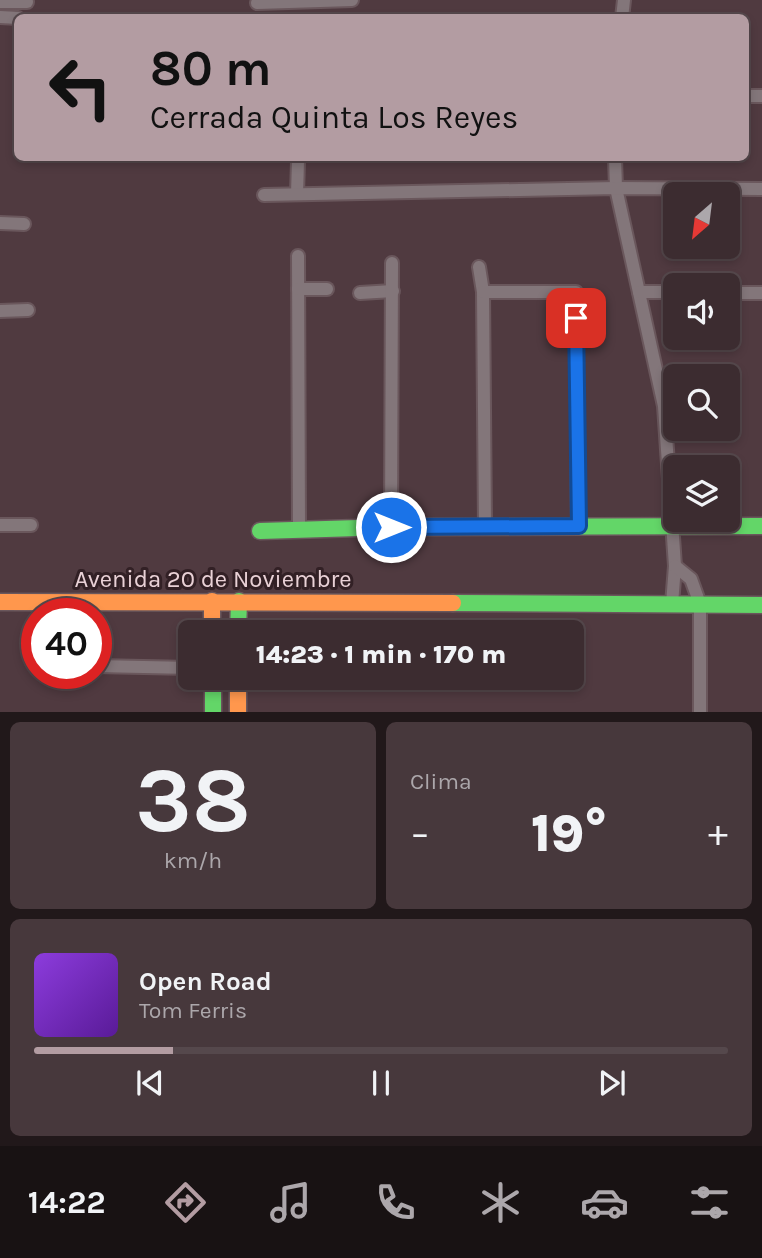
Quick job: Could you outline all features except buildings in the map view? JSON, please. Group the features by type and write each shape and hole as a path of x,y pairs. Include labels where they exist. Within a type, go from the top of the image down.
{"main road":[{"path":"260,531 391,527 663,526"},
{"path":"740,526 762,526"},
{"path":"212,601 212,620"},
{"path":"239,601 239,620"},
{"name":"Avenida 20 de Noviembre","path":"0,603 239,601 762,605"},
{"path":"213,690 213,712"},
{"path":"238,690 238,712"}],"street":[{"path":"257,3 352,0"},
{"path":"0,2 27,2"},
{"path":"615,161 616,188 664,406 666,455"},
{"path":"297,194 298,162"},
{"path":"264,195 616,188 762,189"},
{"path":"0,223 24,224"},
{"path":"298,256 299,530"},
{"path":"391,527 392,263"},
{"path":"479,267 483,292 485,527"},
{"path":"298,289 327,289"},
{"path":"360,293 393,291"},
{"path":"483,292 576,292 579,526"},
{"path":"639,292 663,292"},
{"path":"740,293 762,293"},
{"path":"0,311 28,310"},
{"path":"0,525 31,525"},
{"path":"671,532 674,566 672,604"},
{"path":"674,566 691,579 700,604 700,712"},
{"path":"112,666 178,668"}],"traffic: fast":[{"path":"260,531 391,527 762,526"},
{"path":"238,620 239,601"},
{"path":"453,603 762,605"},
{"path":"213,690 213,712"}],"traffic: slow":[{"path":"212,601 212,620"},
{"path":"0,602 453,603"},
{"path":"238,690 238,712"}],"route":[{"path":"391,527 579,526 576,318"}]}
